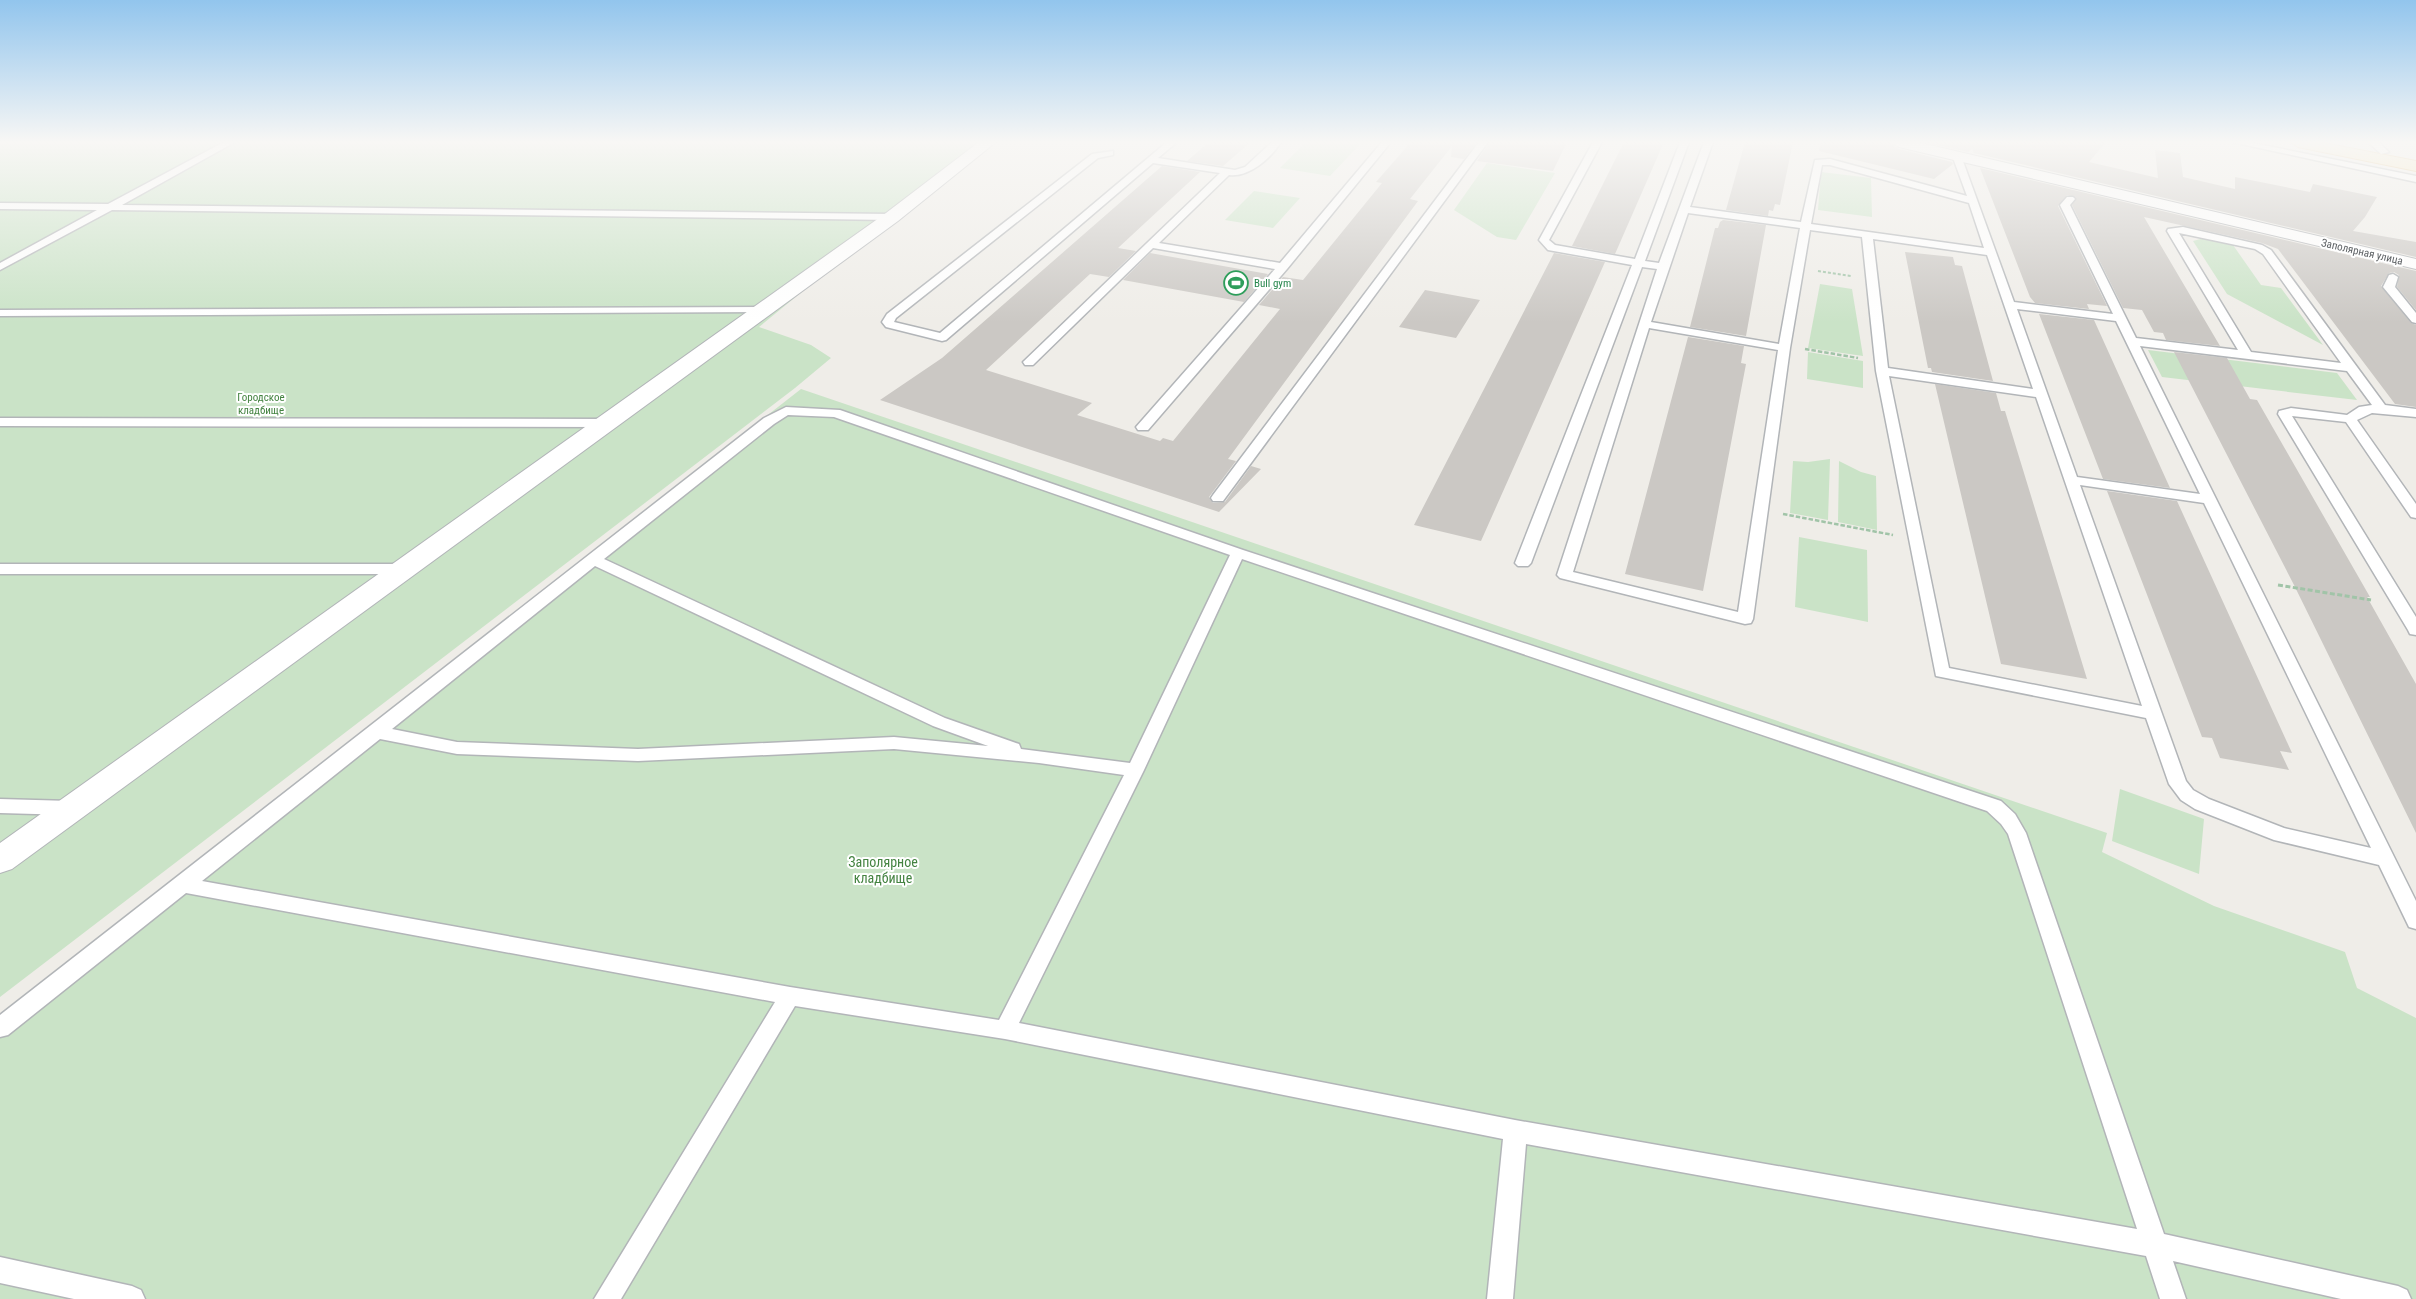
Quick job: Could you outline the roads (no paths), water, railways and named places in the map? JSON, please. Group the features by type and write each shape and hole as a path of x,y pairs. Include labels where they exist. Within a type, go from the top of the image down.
{"street":[{"path":"0,860 608,423 910,203"},
{"name":"Заполярная улица","path":"2119,203 2402,268"}],"lane":[{"path":"0,267 119,203"},
{"path":"1035,203 891,316 888,322 890,325 942,337 1101,203"},
{"path":"1029,362 1196,203"},
{"path":"1142,427 1283,267 1336,203"},
{"path":"1218,498 1438,203"},
{"path":"1564,203 1544,240 1552,248 1663,267"},
{"path":"1523,563 1661,203"},
{"path":"1686,203 1663,267 1565,575 1745,619 1784,347 1810,203"},
{"path":"1974,203 2178,784 2187,795 2202,804 2281,835 2385,859"},
{"path":"2067,203 2065,205 2416,921"},
{"path":"0,206 892,217"},
{"path":"1684,209 1991,252"},
{"path":"2247,355 2172,231 2183,230 2264,250 2382,409"},
{"path":"1867,235 1882,366 1942,672 2154,714"},
{"path":"1152,245 1283,267"},
{"path":"2402,268 2389,287 2416,320"},
{"path":"2010,305 2120,318"},
{"path":"0,313 764,310"},
{"path":"1645,324 1784,347"},
{"path":"2131,341 2352,368"},
{"path":"1882,366 2041,394"},
{"path":"2350,419 2355,413 2382,409 2416,414"},
{"path":"0,1028 769,421 786,411 835,413 1238,553 1994,806 2008,819 2017,833 2174,1299"},
{"path":"2416,514 2350,419 2291,412 2284,414 2416,630"},
{"path":"0,422 608,423"},
{"path":"2070,480 2210,500"},
{"path":"1005,1030 1134,770 1238,553"},
{"path":"594,560 939,722 1038,757"},
{"path":"0,569 405,569"},
{"path":"377,732 457,748 638,755 894,743 1038,757 1134,770"},
{"path":"0,806 74,808"},
{"path":"182,885 790,996 1005,1030 1515,1131 2156,1245 2398,1299"},
{"path":"607,1299 790,996"},
{"path":"1500,1299 1515,1131"},
{"path":"0,1270 132,1299"}],"place":[{"name":"Bull gym","path":"1236,283"}],"park label":[{"name":"Городское кладбище","path":"261,403"},
{"name":"Заполярное кладбище","path":"883,870"}]}
